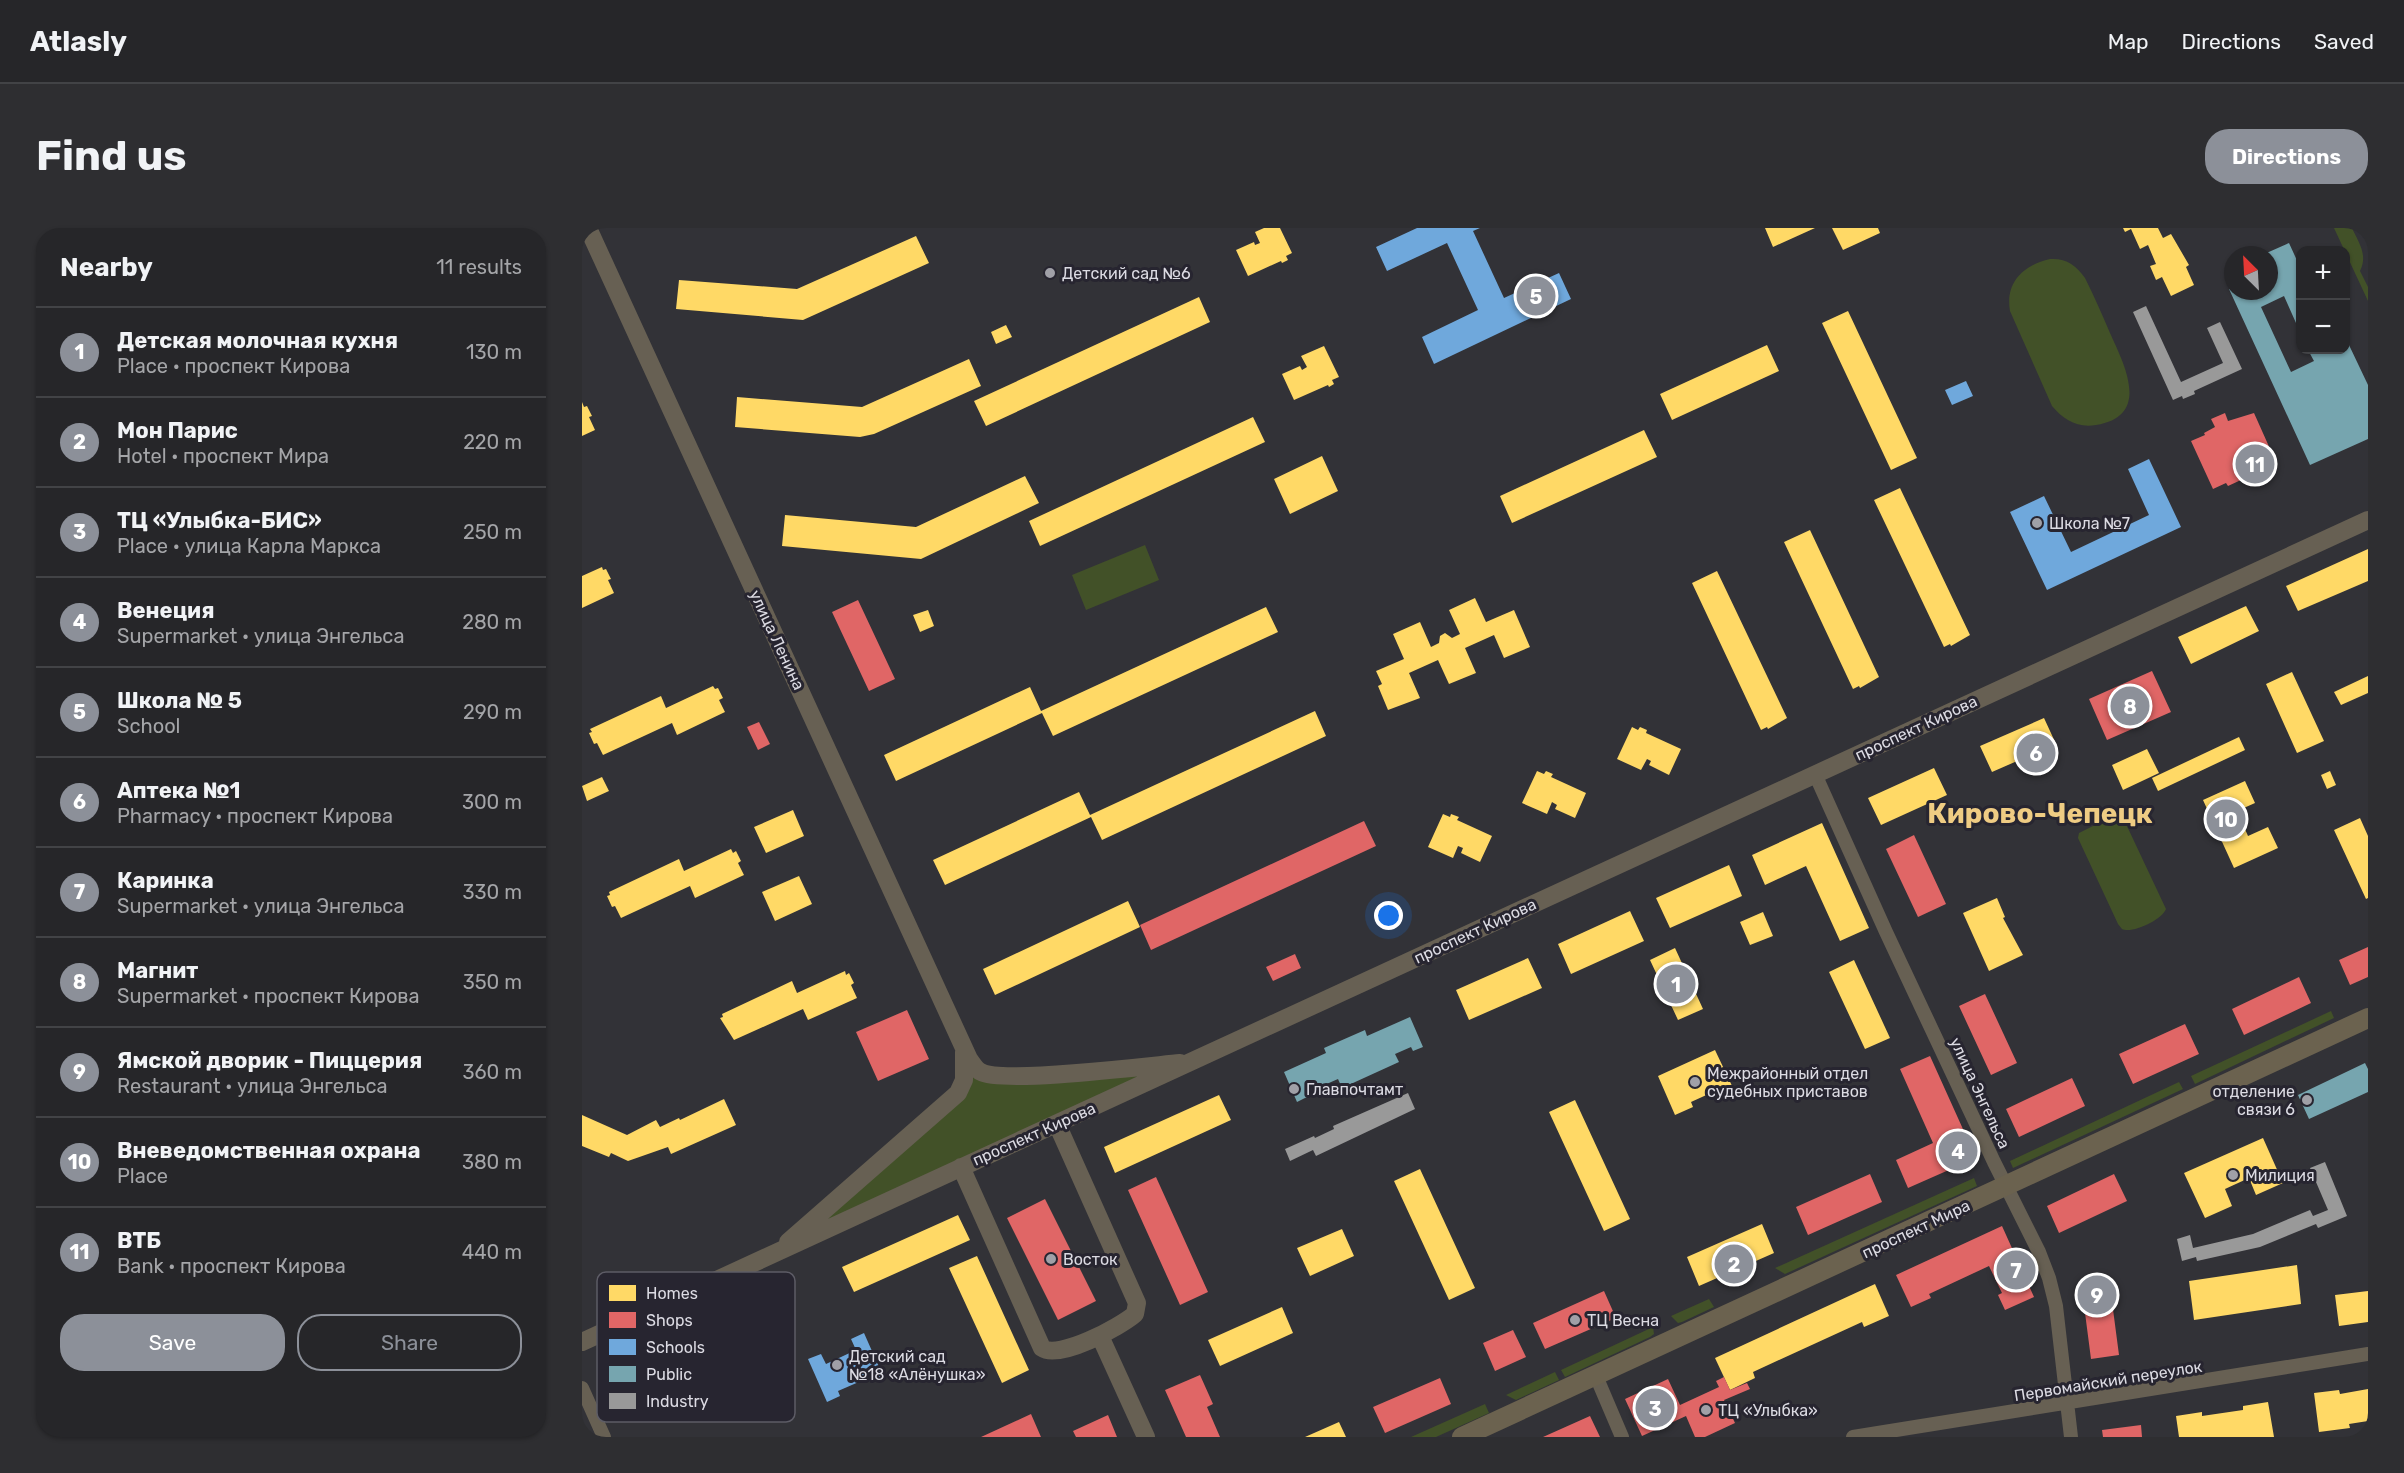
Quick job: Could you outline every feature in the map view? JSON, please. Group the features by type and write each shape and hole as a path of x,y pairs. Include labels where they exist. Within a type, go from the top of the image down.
{"main road":[{"name":"проспект Мира","path":"1462,1437 2368,1018"}],"street":[{"name":"улица Ленина","path":"588,228 833,759 964,1052"},
{"name":"проспект Кирова","path":"735,1272 2368,520"},
{"name":"улица Энгельса","path":"1815,774 1886,932 2039,1252 2056,1306 2071,1437"},
{"path":"964,1052 981,1072 999,1076 1194,1061"},
{"path":"781,1251 791,1238 958,1093 964,1080 964,1052"},
{"path":"961,1167 1042,1348 1048,1352 1056,1351 1100,1336 1135,1314 1137,1303 1057,1124"},
{"name":"проспект Кирова","path":"582,1342 597,1335"},
{"path":"1100,1336 1146,1437"},
{"name":"Первомайский переулок","path":"1853,1437 2368,1354"},
{"path":"1596,1376 1622,1437"},
{"path":"582,1388 597,1421"},
{"path":"597,1422 604,1437"}],"green space":[{"path":"2334,228 2352,228 2362,249 2363,260 2360,271 2368,287 2368,301 2350,262 2350,246 2342,246"},
{"path":"2050,259 2070,263 2085,278 2122,359 2129,387 2129,400 2124,411 2113,420 2089,426 2077,424 2066,419 2052,406 2010,311 2010,291 2018,276 2032,266"},
{"path":"1145,545 1159,580 1086,610 1072,575"},
{"path":"2117,816 2126,824 2166,909 2153,921 2133,930 2122,929 2118,924 2078,838 2079,833"},
{"path":"2331,1011 2334,1018 2195,1084 2191,1076"},
{"path":"1194,1061 791,1238 964,1080 981,1072"},
{"path":"2179,1082 2183,1089 2013,1168 2010,1161"},
{"path":"1974,1178 1977,1186 1785,1274 1775,1268"},
{"path":"1709,1299 1714,1307 1682,1322 1678,1323 1671,1316"},
{"path":"1653,1327 1654,1334 1650,1337 1565,1377 1561,1370"},
{"path":"1555,1372 1559,1380 1516,1400 1506,1395"},
{"path":"1485,1404 1489,1413 1436,1437 1411,1437"}],"building: Homes":[{"path":"1264,228 1280,228 1292,253 1286,256 1288,260 1248,276 1236,250 1254,242 1255,245 1260,243 1255,232"},
{"path":"1765,228 1815,228 1773,247"},
{"path":"1832,228 1878,228 1880,233 1843,250"},
{"path":"2123,228 2158,228 2163,238 2171,234 2189,265 2186,267 2194,285 2171,296 2162,277 2156,280 2150,266 2156,264 2148,245 2140,249 2131,229 2125,232"},
{"path":"916,236 929,263 803,320 676,309 679,280 797,289"},
{"path":"1199,297 1210,322 986,426 974,401"},
{"path":"1848,311 1917,458 1891,470 1822,323"},
{"path":"1006,325 1012,337 996,344 991,332"},
{"path":"1767,345 1779,371 1672,420 1660,394"},
{"path":"1324,346 1339,377 1332,380 1334,384 1329,387 1328,385 1294,400 1282,374 1300,366 1302,370 1307,367 1301,356"},
{"path":"969,359 981,386 874,434 860,437 735,427 737,397 862,407"},
{"path":"582,402 592,416 589,417 595,430 582,436"},
{"path":"1253,417 1265,442 1040,546 1029,521"},
{"path":"1644,430 1657,457 1512,523 1500,496"},
{"path":"1322,456 1338,491 1290,514 1274,479"},
{"path":"1025,476 1039,503 921,559 782,546 785,515 916,527"},
{"path":"1900,488 1970,635 1951,646 1950,644 1944,647 1874,500"},
{"path":"1810,530 1879,677 1860,688 1859,686 1853,689 1784,542"},
{"path":"2368,549 2368,581 2298,611 2286,586"},
{"path":"602,567 603,570 606,569 611,579 608,580 614,593 582,608 582,576"},
{"path":"1717,571 1787,718 1768,729 1767,727 1761,730 1692,583"},
{"path":"1475,598 1486,622 1514,610 1530,647 1504,658 1494,635 1465,648 1476,673 1449,684 1438,660 1409,673 1420,698 1388,710 1378,686 1382,684 1376,671 1404,659 1393,634 1420,622 1431,647 1439,643 1440,636 1445,633 1452,638 1460,634 1449,610"},
{"path":"2246,606 2259,631 2191,664 2178,637"},
{"path":"1266,607 1278,632 1053,736 1042,713 896,781 884,755 1030,687 1041,711"},
{"path":"928,610 934,626 920,632 913,615"},
{"path":"2292,672 2324,741 2297,753 2266,684"},
{"path":"2368,676 2368,693 2341,705 2334,692"},
{"path":"713,686 715,689 718,688 723,698 719,700 725,712 677,735 672,723 603,755 589,733 592,732 590,729 661,696 666,708"},
{"path":"1315,711 1326,736 1102,840 1091,817 945,885 933,860 1079,792 1090,815"},
{"path":"2044,718 2056,744 1992,772 1980,746"},
{"path":"1632,727 1647,730 1646,733 1681,749 1669,775 1649,765 1651,761 1647,759 1641,770 1617,759"},
{"path":"2239,737 2245,750 2158,791 2152,778"},
{"path":"2147,749 2159,773 2123,790 2112,765"},
{"path":"1934,768 1947,795 1881,825 1868,798"},
{"path":"1537,771 1553,774 1551,777 1586,793 1575,818 1555,809 1557,805 1552,802 1547,814 1522,803"},
{"path":"2330,771 2336,785 2327,789 2321,775"},
{"path":"602,777 609,791 587,801 582,786"},
{"path":"2245,781 2255,803 2237,811 2248,836 2268,827 2278,848 2234,868 2203,800"},
{"path":"793,810 804,836 766,853 754,827"},
{"path":"1443,814 1459,817 1457,820 1492,836 1480,862 1461,853 1463,848 1458,846 1453,858 1428,847"},
{"path":"2360,818 2368,836 2368,898 2366,899 2334,830"},
{"path":"1822,823 1869,928 1840,941 1806,866 1765,885 1752,855"},
{"path":"731,849 733,853 736,851 741,861 738,863 744,875 695,898 690,886 621,918 607,896 610,895 609,892 679,859 684,871"},
{"path":"1729,865 1742,896 1670,928 1656,898"},
{"path":"799,876 812,904 775,921 762,892"},
{"path":"1997,898 2005,917 2003,918 2023,955 1989,971 1963,913"},
{"path":"1128,901 1140,927 995,995 983,969"},
{"path":"1630,911 1644,941 1571,974 1558,944"},
{"path":"1763,912 1773,936 1750,945 1740,922"},
{"path":"1675,948 1703,1009 1678,1020 1650,960"},
{"path":"1528,958 1542,988 1469,1020 1456,990"},
{"path":"1854,960 1890,1038 1865,1049 1829,972"},
{"path":"845,971 846,975 849,973 854,983 851,985 857,998 808,1020 803,1009 734,1040 720,1018 723,1017 722,1014 792,981 797,993"},
{"name":"Межрайонный отдел судебных приставов","path":"1715,1050 1733,1088 1715,1096 1713,1092 1691,1102 1693,1107 1675,1115 1658,1076"},
{"path":"1219,1095 1231,1120 1115,1173 1104,1147"},
{"path":"724,1099 736,1125 671,1154 668,1147 628,1161 611,1153 609,1157 582,1146 582,1115 627,1135 656,1120 660,1127 679,1118 680,1120"},
{"path":"1575,1100 1630,1219 1604,1231 1549,1112"},
{"name":"Милиция","path":"2263,1138 2283,1183 2256,1195 2249,1178 2225,1189 2232,1206 2205,1218 2184,1173"},
{"path":"1420,1169 1475,1288 1449,1300 1394,1181"},
{"path":"958,1215 970,1240 854,1292 842,1267"},
{"path":"1762,1224 1774,1253 1699,1286 1687,1257"},
{"path":"1342,1229 1354,1256 1310,1276 1297,1248"},
{"path":"977,1256 1029,1370 1002,1383 949,1268"},
{"path":"2297,1265 2301,1304 2194,1320 2189,1281"},
{"path":"1875,1284 1889,1316 1864,1327 1862,1322 1753,1372 1755,1378 1730,1390 1715,1358"},
{"path":"2368,1291 2368,1322 2339,1326 2335,1295"},
{"path":"1282,1307 1293,1333 1220,1366 1208,1340"},
{"path":"2368,1389 2368,1421 2349,1424 2350,1428 2319,1432 2314,1393 2339,1390 2340,1394"},
{"path":"2268,1402 2274,1437 2179,1437 2176,1416 2202,1412 2202,1416 2243,1410 2243,1406"},
{"path":"1339,1422 1346,1437 1305,1437"}],"building: Shops":[{"path":"2225,413 2228,421 2254,413 2275,460 2264,466 2265,469 2252,475 2248,468 2237,473 2241,480 2213,489 2191,441 2205,435 2204,433 2215,427 2211,419"},
{"path":"858,600 895,679 869,691 832,612"},
{"path":"2152,671 2171,712 2107,740 2089,699"},
{"path":"759,722 770,744 758,750 747,727"},
{"path":"1364,821 1376,846 1151,950 1140,925"},
{"path":"1914,835 1946,904 1918,917 1886,849"},
{"path":"2368,947 2368,977 2350,985 2339,960"},
{"path":"1295,954 1301,968 1273,981 1266,967"},
{"path":"2299,977 2311,1003 2244,1035 2232,1009"},
{"path":"1985,994 2017,1063 1991,1075 1959,1006"},
{"path":"907,1010 929,1059 878,1081 856,1032"},
{"path":"2185,1024 2199,1054 2133,1084 2119,1054"},
{"path":"1930,1056 1976,1158 1908,1188 1896,1160 1933,1143 1900,1069"},
{"path":"2072,1078 2085,1106 2019,1137 2006,1109"},
{"path":"1870,1174 1882,1202 1808,1235 1796,1207"},
{"path":"2114,1174 2127,1201 2059,1233 2047,1206"},
{"path":"1156,1177 1208,1292 1180,1305 1128,1190"},
{"name":"Восток","path":"1045,1199 1096,1301 1058,1320 1007,1218"},
{"path":"2002,1226 2034,1297 2005,1310 1998,1295 2002,1293 1989,1266 1929,1294 1931,1298 1911,1307 1896,1275"},
{"path":"2109,1279 2119,1355 2091,1359 2081,1282"},
{"name":"ТЦ Весна","path":"1604,1291 1616,1318 1545,1349 1533,1323"},
{"path":"1513,1330 1526,1357 1495,1371 1483,1343"},
{"path":"1200,1375 1213,1404 1207,1407 1220,1437 1186,1437 1165,1390"},
{"path":"1724,1377 1730,1390 1747,1383 1750,1389 1724,1400 1735,1423 1705,1437 1695,1437 1686,1416 1642,1436 1625,1399 1668,1379 1680,1405 1719,1387 1716,1381"},
{"path":"1440,1378 1451,1404 1385,1433 1373,1407"},
{"path":"1031,1414 1041,1437 981,1437"},
{"path":"1108,1415 1117,1437 1076,1437 1073,1431"},
{"path":"1590,1416 1600,1437 1543,1437"},
{"path":"2141,1425 2142,1437 2103,1437 2102,1430"}],"building: Schools":[{"path":"1417,228 1480,228 1473,231 1504,298 1559,273 1571,299 1434,364 1422,337 1478,310 1447,243 1387,271 1376,247"},
{"path":"1966,381 1973,396 1952,405 1945,390"},
{"path":"2149,459 2181,527 2047,590 2010,512 2044,496 2071,552 2149,515 2128,469"},
{"path":"864,1333 883,1376 870,1382 868,1378 838,1391 840,1396 827,1402 808,1359 821,1354 826,1364 856,1350 851,1339"}],"building: Public":[{"path":"2289,243 2296,258 2296,323 2284,296 2278,299 2278,248"},
{"path":"2234,300 2276,300 2261,307 2291,372 2314,361 2310,354 2350,354 2350,347 2368,385 2368,439 2310,465"},
{"path":"1410,1017 1423,1047 1413,1051 1411,1047 1395,1054 1399,1062 1342,1088 1338,1079 1306,1093 1307,1097 1297,1102 1284,1072 1326,1053 1324,1048 1365,1030 1367,1036"},
{"path":"2365,1063 2368,1069 2368,1092 2309,1119 2298,1095"}],"building: Industry":[{"path":"2146,306 2181,382 2223,363 2207,328 2220,322 2242,369 2194,391 2195,394 2173,400 2133,312"},
{"path":"1408,1093 1415,1109 1316,1156 1313,1150 1290,1161 1285,1149 1314,1136 1315,1138 1334,1129 1333,1126"},
{"path":"2325,1162 2347,1216 2318,1228 2316,1224 2260,1247 2197,1261 2196,1257 2182,1261 2177,1239 2190,1235 2193,1248 2253,1234 2310,1210 2313,1216 2328,1210 2310,1168"}],"place":[{"name":"Детский сад №6","path":"1050,273"},
{"name":"Школа № 5","path":"1536,296"},
{"name":"ВТБ","path":"2255,464"},
{"name":"Школа №7","path":"2037,523"},
{"name":"Магнит","path":"2130,706"},
{"name":"Аптека №1","path":"2036,753"},
{"name":"Вневедомственная охрана","path":"2226,819"},
{"name":"Детская молочная кухня","path":"1676,984"},
{"name":"Межрайонный отдел судебных приставов","path":"1695,1082"},
{"name":"Главпочтамт","path":"1294,1089"},
{"name":"отделение связи 6","path":"2307,1100"},
{"name":"Венеция","path":"1958,1151"},
{"name":"Милиция","path":"2233,1175"},
{"name":"Восток","path":"1051,1259"},
{"name":"Мон Парис","path":"1734,1264"},
{"name":"Каринка","path":"2016,1270"},
{"name":"Ямской дворик - Пиццерия","path":"2097,1295"},
{"name":"ТЦ Весна","path":"1575,1320"},
{"name":"Детский сад №18 «Алёнушка»","path":"837,1365"},
{"name":"ТЦ «Улыбка-БИС»","path":"1655,1408"},
{"name":"ТЦ «Улыбка»","path":"1706,1410"}],"district":[{"name":"Кирово-Чепецк","path":"2040,813"}]}
